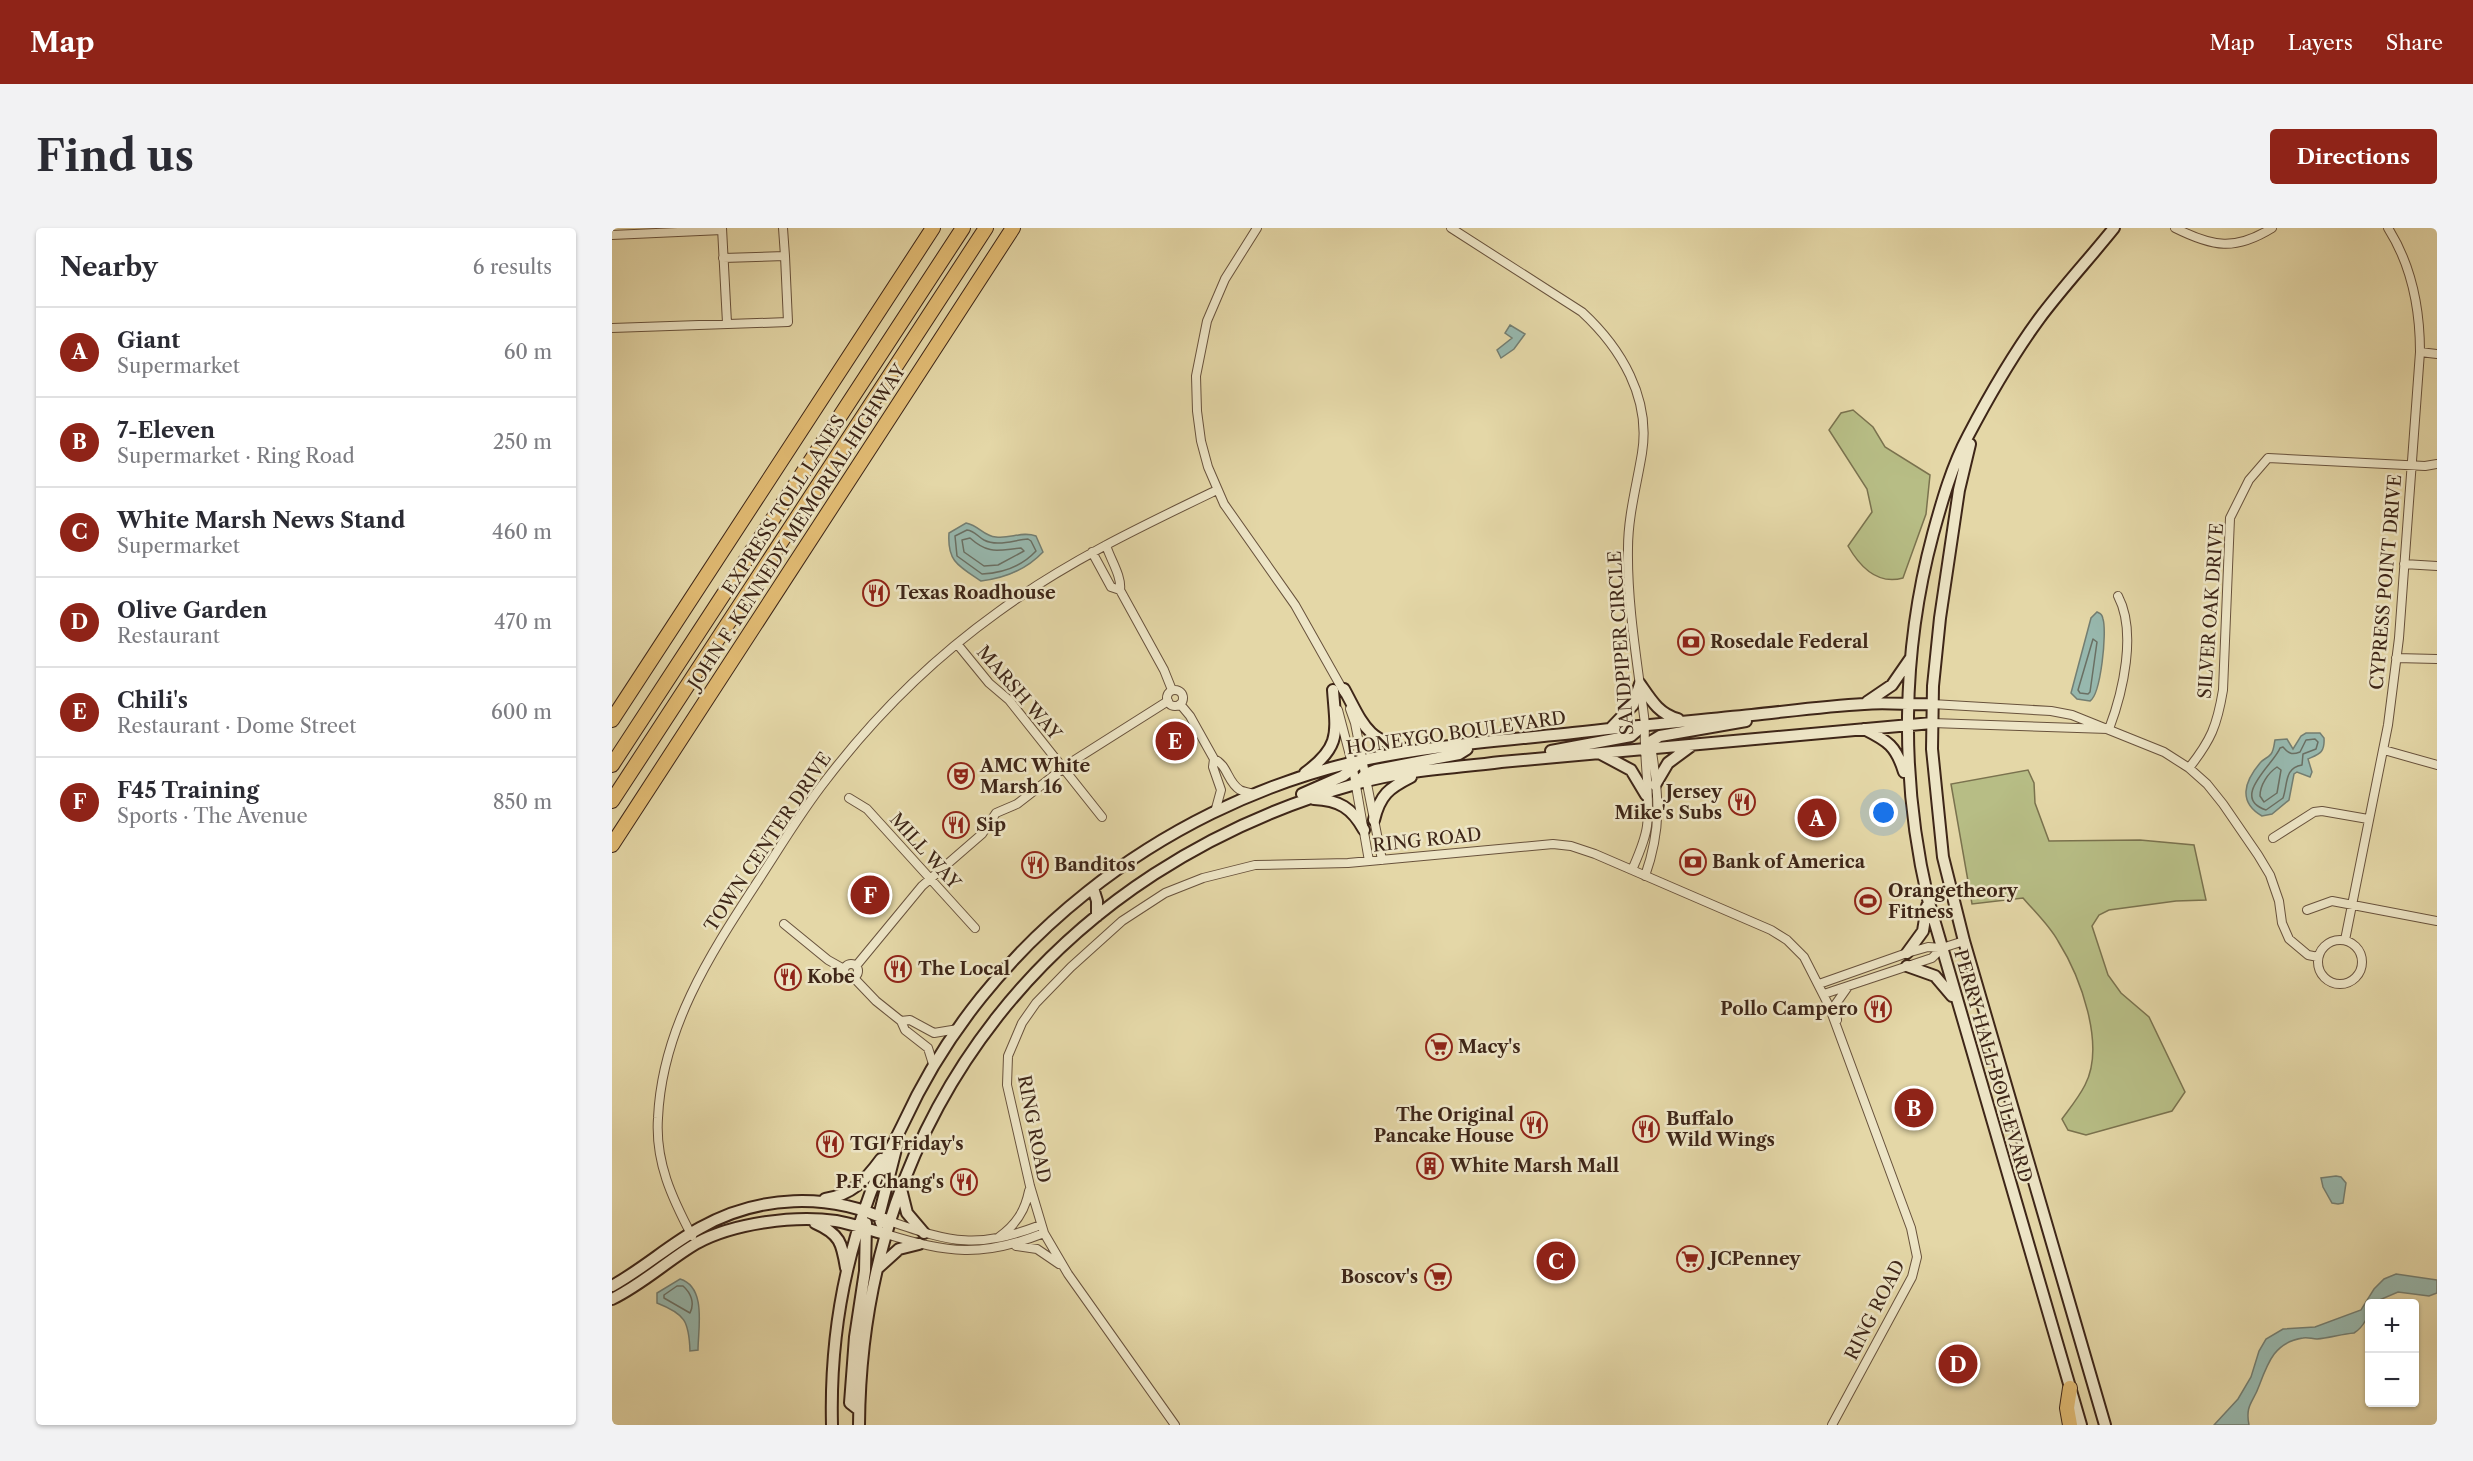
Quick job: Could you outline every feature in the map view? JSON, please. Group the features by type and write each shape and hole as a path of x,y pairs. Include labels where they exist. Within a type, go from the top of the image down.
{"highway":[{"path":"612,720 933,228"},
{"name":"EXPRESS TOLL LANES","path":"612,765 963,228"},
{"name":"EXPRESS TOLL LANES","path":"612,801 986,228"},
{"name":"JOHN F. KENNEDY MEMORIAL HIGHWAY","path":"612,845 1013,228"},
{"path":"2070,1388 2067,1408 2070,1425"}],"main road":[{"name":"PERRY HALL BOULEVARD","path":"2080,1425 1928,899 1916,841 1909,786 1906,725 1921,585 1938,513 1954,466 1967,437 2010,362 2040,318 2114,228"},
{"name":"PERRY HALL BOULEVARD","path":"1989,400 1972,438 1959,490 1940,618 1932,723 1934,777 1943,857 1964,941 2105,1425"},
{"path":"1864,704 1892,685 1912,656"},
{"path":"1640,684 1662,713 1685,721"},
{"path":"1611,728 1633,705 1640,684"},
{"path":"1338,690 1373,736 1394,746 1416,752"},
{"path":"1295,780 1329,753 1336,729 1338,690"},
{"name":"HONEYGO BOULEVARD","path":"1363,760 1645,724 1864,704 1932,704"},
{"path":"1648,747 1660,736 1739,723 1769,713"},
{"name":"HONEYGO BOULEVARD","path":"859,1425 866,1322 886,1234 884,1219 928,1122 964,1063 1024,984 1052,955 1096,916 1173,862 1224,833 1251,821 1363,779 1648,747 1932,723"},
{"path":"1480,765 1631,736 1645,724"},
{"path":"1864,729 1892,744 1909,786"},
{"path":"1363,779 1459,754 1478,744"},
{"path":"1655,785 1668,763 1693,745"},
{"path":"1598,753 1614,759 1631,770 1647,795"},
{"path":"1251,821 1295,797 1343,776 1352,766 1363,760"},
{"name":"HONEYGO BOULEVARD","path":"832,1425 831,1395 836,1327 847,1273 863,1228 864,1211 893,1142 933,1064 988,989 1038,935 1093,888 1139,855 1215,812 1255,794 1295,780 1352,766"},
{"path":"1374,820 1380,800 1391,788 1421,772"},
{"path":"1308,799 1328,800 1344,805 1357,818 1364,830"},
{"path":"1093,888 1097,901 1096,916"},
{"path":"1907,953 1923,931 1928,899"},
{"path":"1907,966 1935,975 1957,1003"},
{"path":"809,1201 834,1203 884,1219 901,1128"},
{"path":"612,1299 728,1214 770,1203 839,1197 855,1189 893,1142"},
{"path":"900,1188 907,1213 924,1233"},
{"path":"612,1286 693,1239 750,1226 796,1219 836,1221 886,1234"},
{"path":"810,1220 835,1234 843,1252 847,1273"},
{"path":"859,1410 850,1403 852,1369 865,1271 863,1228"},
{"path":"876,1271 892,1253 907,1246 919,1244"}],"street":[{"path":"612,328 788,322 783,228"},
{"path":"1257,228 1213,303 1199,355 1196,376 1197,411 1204,454 1218,490 1235,521 1295,605 1328,665 1355,723 1363,760 1364,830 1369,861"},
{"name":"SANDPIPER CIRCLE","path":"1451,228 1582,312 1599,328 1623,359 1631,378 1639,402 1643,438 1628,547 1648,747"},
{"path":"2175,228 2201,240 2229,245 2256,238 2272,228"},
{"name":"CYPRESS POINT DRIVE","path":"2345,940 2384,750 2396,658 2420,352 2420,318 2411,278 2399,246 2388,228"},
{"path":"612,235 722,229 726,323"},
{"path":"723,258 785,256"},
{"path":"2420,352 2437,354"},
{"name":"SILVER OAK DRIVE","path":"2189,768 2214,732 2220,710 2223,690 2230,518 2249,480 2268,458 2410,464"},
{"path":"2410,464 2426,466 2437,464"},
{"name":"TOWN CENTER DRIVE","path":"693,1239 675,1206 660,1161 658,1116 666,1066 690,994 706,961 825,781 874,723 958,645 998,612 1041,582 1092,552 1218,490"},
{"path":"1106,545 1121,582 1120,590 1164,670 1172,690"},
{"path":"1092,552 1111,587 1120,590"},
{"path":"2404,564 2437,566"},
{"path":"2109,729 2123,679 2127,628 2125,609 2118,596"},
{"name":"MARSH WAY","path":"958,645 989,683 1010,700 1102,817"},
{"path":"2396,658 2437,659"},
{"path":"1168,701 1168,694 1172,690"},
{"path":"1172,690 1177,690 1182,694 1180,704"},
{"path":"1338,690 1352,766 1363,779 1382,860"},
{"path":"856,966 930,879 982,834 996,813 1022,801 1063,768 1168,701"},
{"path":"1168,701 1173,705 1180,704"},
{"path":"1180,704 1191,716 1214,759 1221,790 1215,812"},
{"name":"HONEYGO BOULEVARD","path":"1932,704 2050,711 2072,715 2164,752 2189,768 2207,784 2223,804 2270,875 2279,901 2282,923 2289,939 2306,953 2318,957"},
{"name":"HONEYGO BOULEVARD","path":"1932,723 2109,729"},
{"path":"1645,876 1657,835 1659,813 1648,747"},
{"path":"1632,870 1647,829 1648,747"},
{"path":"2384,750 2437,765"},
{"path":"1214,759 1222,762 1240,791 1255,794"},
{"name":"MILL WAY","path":"849,798 867,809 975,928"},
{"path":"2273,838 2314,812 2322,811 2368,819"},
{"name":"RING ROAD","path":"1175,1425 1062,1265 1042,1229 1008,1093 1006,1076 1008,1056 1016,1034 1028,1014 1071,967 1122,921 1143,905 1174,889 1203,878 1255,866 1369,861 1553,844 1585,850 1779,935 1804,957 1824,994 1911,1228 1917,1257 1908,1285 1832,1425"},
{"path":"2307,910 2332,901 2437,921"},
{"path":"784,924 828,960 844,969 846,976 854,978 876,1001 901,1021 905,1030 928,1048 933,1064"},
{"path":"2345,940 2358,949 2361,956 2361,970 2351,981 2337,985 2323,978 2319,972 2318,957 2325,945 2332,941 2345,940"},
{"path":"1819,984 1907,953 1928,947 1942,948 1964,941"},
{"path":"1824,994 1932,958 1942,948"},
{"path":"844,969 849,964 856,966 859,972 854,978"},
{"path":"1838,1030 1835,1005 1842,992 1852,984"},
{"path":"901,1021 910,1020 934,1033 958,1029"},
{"path":"994,1240 1016,1223 1026,1202 1030,1186"},
{"path":"884,1219 924,1233 959,1240 994,1240 1042,1229"},
{"path":"886,1234 919,1244 961,1251 989,1250 1008,1246 1042,1229"},
{"path":"1008,1246 1037,1249 1062,1265"}],"green space":[{"path":"1853,410 1873,427 1885,447 1930,475 1926,514 1903,578 1886,579 1871,572 1858,561 1848,546 1872,512 1867,489 1829,430 1841,413"},
{"path":"2028,770 2034,783 2035,803 2049,841 2140,840 2194,845 2206,900 2176,901 2109,910 2099,915 2092,926 2108,975 2121,993 2149,1017 2185,1092 2172,1111 2086,1135 2068,1130 2062,1119 2083,1089 2091,1069 2093,1051 2091,1031 2082,991 2054,935 2023,898 1972,904 1951,784"}],"water":[{"path":"1510,325 1525,334 1514,349 1501,358 1497,350 1512,338 1505,333"},
{"path":"966,523 992,536 1026,534 1036,536 1043,552 1030,564 1015,572 981,581 960,567 952,557 950,550 949,533"},
{"path":"2097,612 2103,619 2104,649 2097,687 2090,701 2077,699 2071,693 2091,618"},
{"path":"2306,733 2320,733 2324,738 2322,750 2308,759 2312,772 2310,777 2297,772 2294,774 2289,800 2272,814 2262,816 2249,804 2247,798 2247,784 2250,777 2261,762 2271,754 2275,740 2287,739 2293,749 2301,736"},
{"path":"2341,1177 2346,1183 2343,1203 2338,1204 2332,1203 2321,1178"},
{"path":"2396,1274 2437,1280 2437,1293 2429,1296 2398,1292 2382,1299 2368,1299 2384,1279"},
{"path":"680,1279 689,1283 698,1299 698,1350 690,1351 687,1326 684,1320 674,1311 657,1303 657,1293"},
{"path":"2365,1304 2365,1321 2354,1333 2293,1340 2274,1354 2249,1408 2249,1425 2214,1425 2238,1399 2251,1377 2259,1351 2266,1339 2283,1329 2315,1327 2361,1310"}],"place":[{"name":"Texas Roadhouse","path":"876,593"},
{"name":"Rosedale Federal","path":"1691,642"},
{"name":"Chili's","path":"1175,741"},
{"name":"AMC White Marsh 16","path":"961,776"},
{"name":"Jersey Mike's Subs","path":"1742,802"},
{"name":"Giant","path":"1817,818"},
{"name":"Sip","path":"956,825"},
{"name":"Bank of America","path":"1693,862"},
{"name":"Banditos","path":"1035,865"},
{"name":"F45 Training","path":"870,895"},
{"name":"Orangetheory Fitness","path":"1868,901"},
{"name":"The Local","path":"898,969"},
{"name":"Kobe","path":"788,977"},
{"name":"Pollo Campero","path":"1878,1009"},
{"name":"Macy's","path":"1439,1047"},
{"name":"7-Eleven","path":"1914,1108"},
{"name":"The Original Pancake House","path":"1534,1125"},
{"name":"Buffalo Wild Wings","path":"1646,1129"},
{"name":"TGI Friday's","path":"830,1144"},
{"name":"White Marsh Mall","path":"1430,1166"},
{"name":"P.F. Chang's","path":"964,1182"},
{"name":"JCPenney","path":"1690,1259"},
{"name":"White Marsh News Stand","path":"1556,1261"},
{"name":"Boscov's","path":"1438,1277"},
{"name":"Olive Garden","path":"1958,1364"}]}
